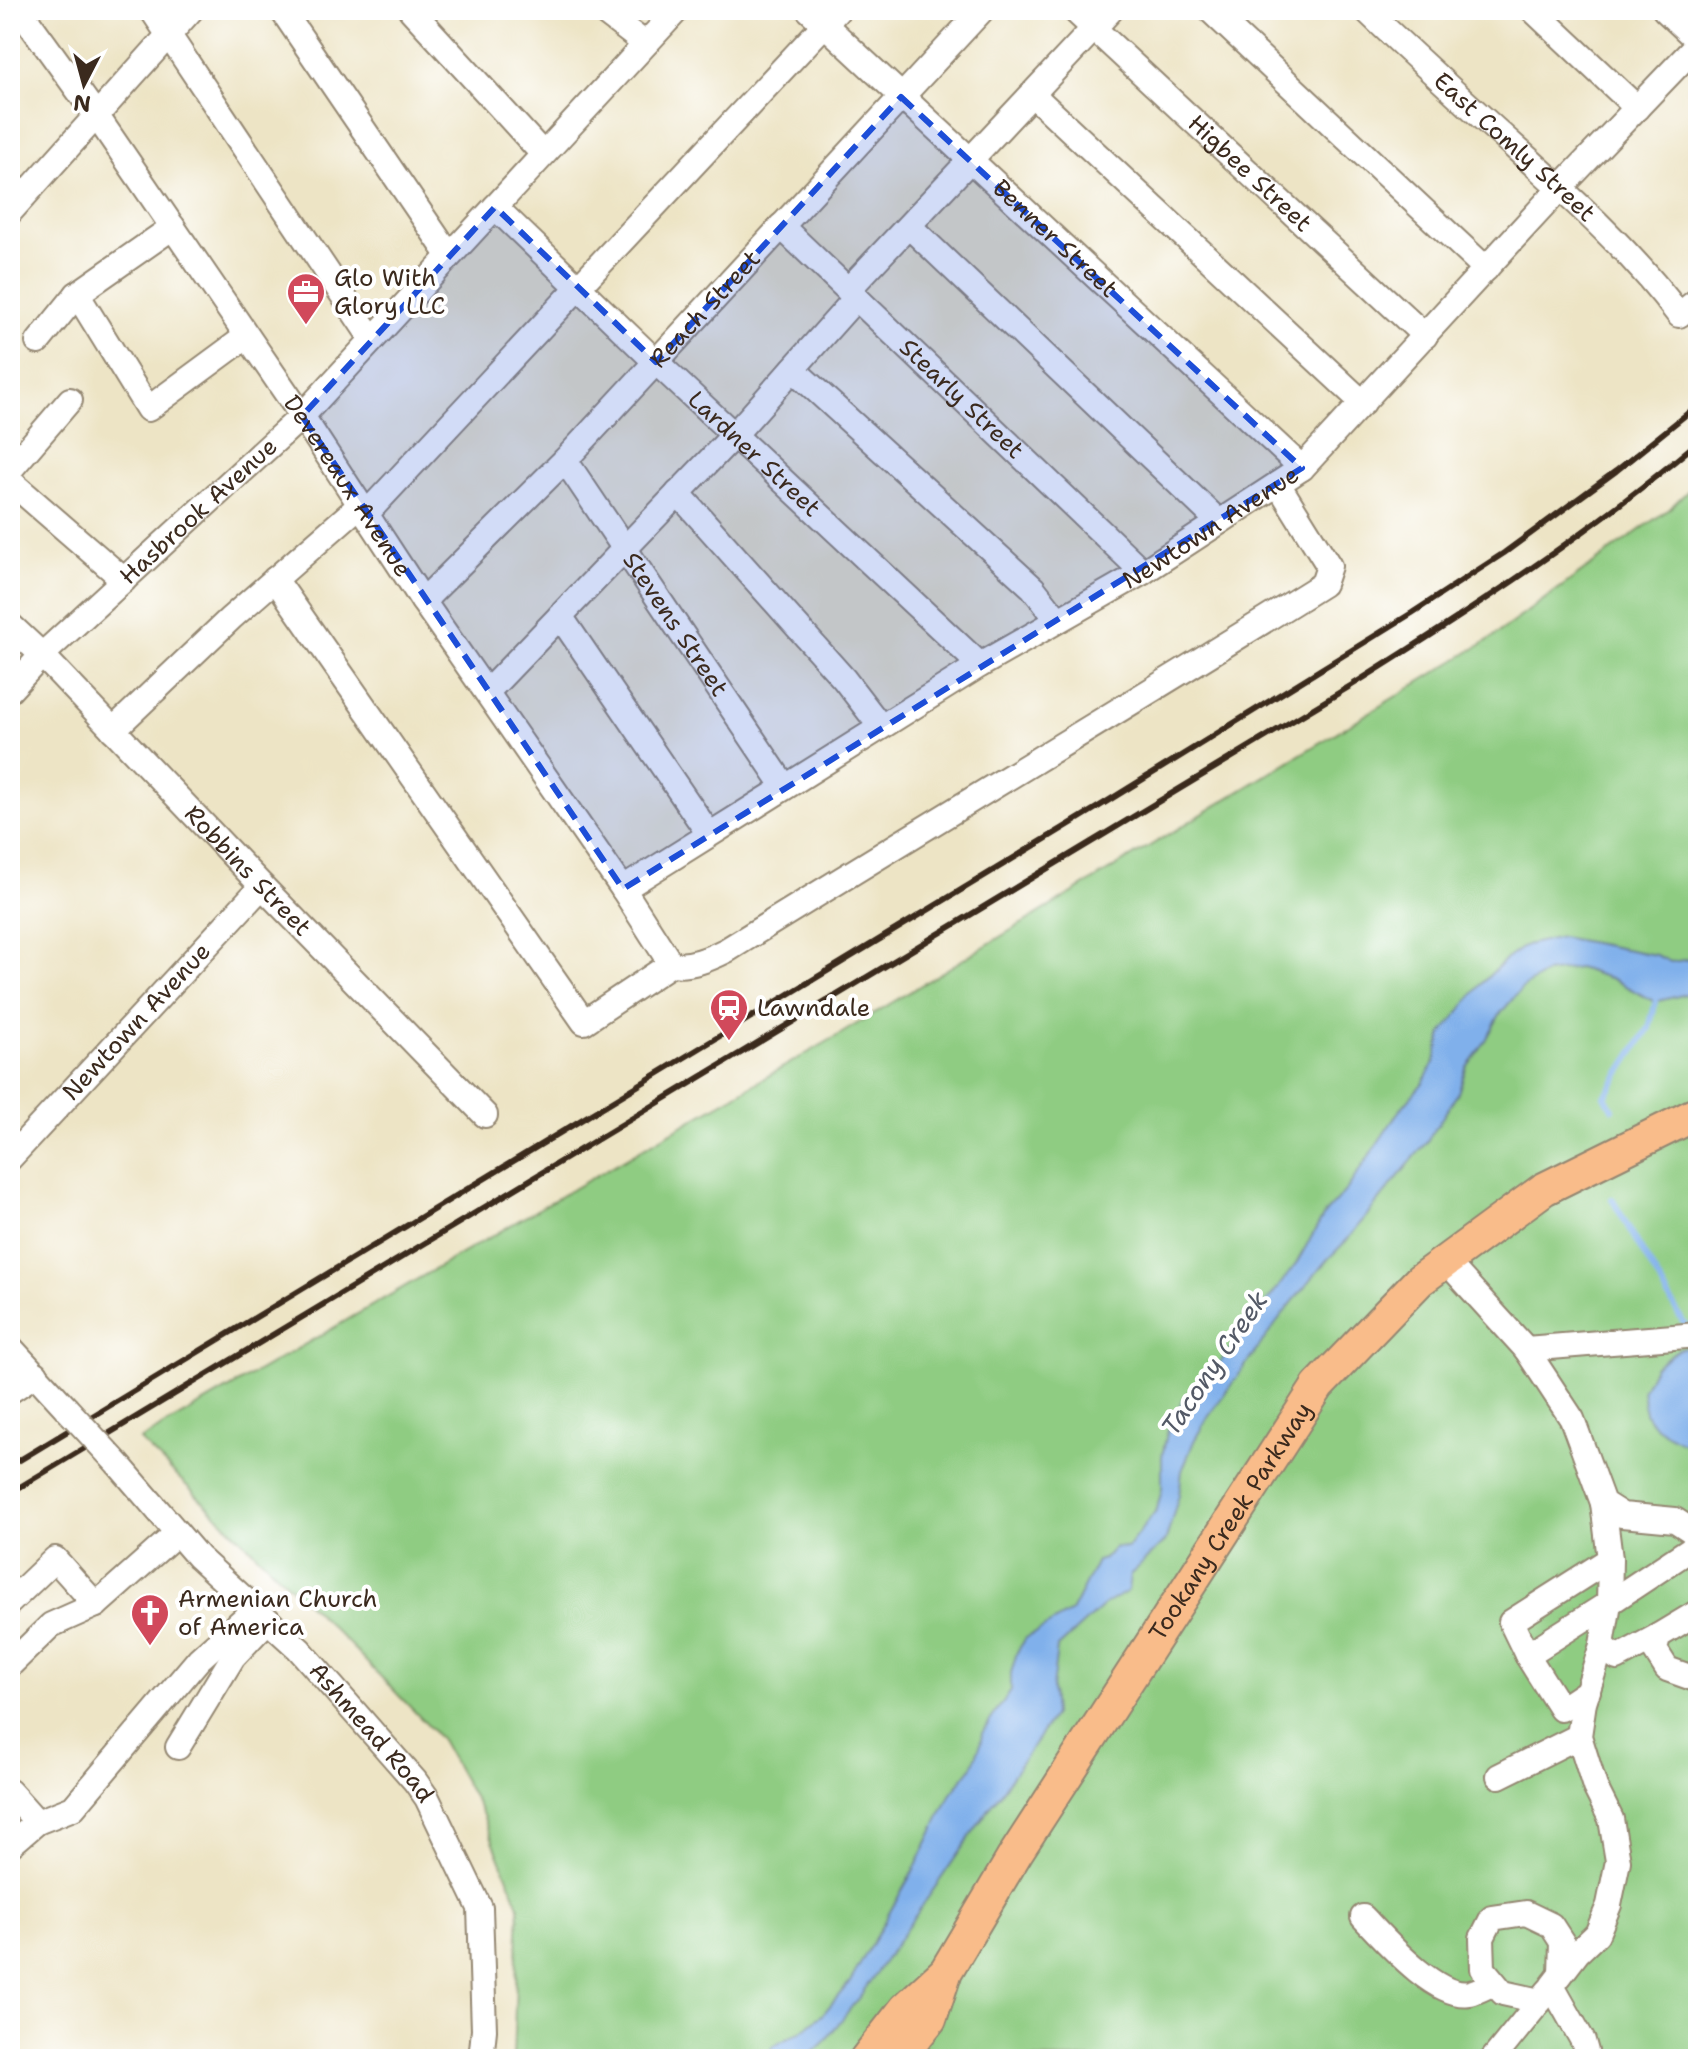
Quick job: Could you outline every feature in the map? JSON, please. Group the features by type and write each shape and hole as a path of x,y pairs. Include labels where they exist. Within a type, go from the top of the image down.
{"main road":[{"name":"Tookany Creek Parkway","path":"898,2059 930,2019 946,1971 1016,1853 1318,1386 1420,1280 1544,1189 1698,1113"},
{"path":"866,2059 905,2009 946,1971"}],"street":[{"name":"Devereaux Avenue","path":"20,10 96,115 302,416 423,601 623,889 671,964"},
{"path":"152,10 372,339"},
{"path":"10,212 191,10"},
{"path":"282,10 449,255"},
{"path":"411,10 543,154"},
{"path":"601,10 644,43"},
{"name":"Hasbrook Avenue","path":"10,690 42,655 302,416 677,10"},
{"name":"Reach Street","path":"423,601 565,460 982,10"},
{"name":"Higbee Street","path":"1074,10 1425,336"},
{"path":"487,692 734,435 793,369 909,226 1111,10"},
{"path":"1210,10 1486,269"},
{"name":"East Comly Street","path":"1366,10 1593,218 1659,288 1679,315 1698,300"},
{"path":"1533,10 1637,108"},
{"path":"1665,10 1698,43"},
{"path":"113,730 275,579 363,510 579,288 824,15"},
{"name":"Benner Street","path":"824,15 901,97 1302,468"},
{"name":"Newtown Avenue","path":"623,889 980,665 1143,572 1302,468 1698,43"},
{"path":"1033,95 1363,403"},
{"name":"Lardner Street","path":"495,207 980,665"},
{"name":"Stearly Street","path":"781,226 1143,572"},
{"path":"909,226 1219,522"},
{"path":"38,342 77,294 173,227"},
{"path":"77,294 148,409 247,336"},
{"path":"793,369 1033,588 1058,620"},
{"path":"10,470 70,400"},
{"name":"Stevens Street","path":"565,460 785,787"},
{"path":"10,481 124,580"},
{"path":"275,579 584,1022 671,964 683,966 727,950 1323,584 1329,566 1278,484"},
{"path":"678,493 844,679 881,727"},
{"path":"560,616 709,834"},
{"name":"Robbins Street","path":"10,625 485,1115"},
{"name":"Newtown Avenue","path":"10,1158 262,886"},
{"path":"1446,1261 1526,1349 1572,1419 1603,1503 1610,1559 1609,1603 1602,1645 1579,1736 1595,1787 1611,1819 1618,1861 1609,1905 1597,1934 1578,1952 1493,2059"},
{"path":"1526,1349 1698,1335"},
{"name":"Ashmead Road","path":"10,1347 118,1464 198,1557 299,1649 427,1798 480,1908 484,2030 481,2059"},
{"path":"10,1391 36,1374"},
{"path":"1603,1503 1622,1515 1675,1520 1698,1535"},
{"path":"10,1665 51,1625 96,1605 177,1533"},
{"path":"1527,1655 1698,1544"},
{"path":"10,1602 55,1559 96,1605"},
{"path":"1588,1691 1561,1709 1527,1655 1511,1622 1610,1559"},
{"path":"1602,1645 1617,1658 1698,1612"},
{"path":"178,1747 261,1615"},
{"path":"10,1845 37,1822 73,1808 199,1659 261,1615"},
{"path":"1658,1636 1655,1650 1667,1669 1698,1680"},
{"path":"1499,1776 1579,1736"},
{"path":"10,1792 37,1822"},
{"path":"1551,1987 1503,1993 1494,1983 1483,1969 1482,1938 1492,1918 1526,1913 1551,1925 1562,1942 1551,1987 1583,2041 1588,2059"},
{"path":"1363,1917 1405,1961 1440,1985 1468,1994 1494,1983"}],"highlighted area":[{"path":"901,97 1302,468 623,889 302,416 495,207 656,362"}],"green space":[{"path":"1698,481 1698,2059 513,2059 519,1906 482,1813 440,1738 352,1647 140,1440 837,1036 1487,641 1670,508"}],"water":[{"path":"1561,937 1656,955 1671,962 1698,958 1698,991 1655,1002 1612,979 1578,968 1546,973 1521,989 1500,1014 1466,1068 1458,1093 1426,1143 1286,1310 1209,1415 1182,1471 1179,1495 1166,1540 1130,1575 1128,1591 1103,1606 1057,1648 1052,1689 1054,1715 860,1996 825,2041 806,2059 765,2059 773,2046 802,2031 823,2014 850,1982 917,1864 950,1795 972,1767 982,1733 1011,1690 1011,1673 1017,1652 1026,1638 1071,1612 1097,1561 1104,1559 1115,1547 1127,1548 1157,1509 1168,1429 1184,1397 1210,1375 1296,1264 1325,1213 1347,1189 1399,1111 1422,1084 1435,1061 1442,1034 1482,983 1506,959 1526,945"},
{"path":"1680,1348 1698,1349 1698,1449 1663,1432 1651,1422 1645,1411 1642,1391 1654,1367"}],"waterway":[{"path":"1612,1109 1605,1096 1649,1028 1657,997"},
{"path":"1612,1199 1686,1327"}],"railway":[{"path":"10,1466 1098,807 1412,613 1504,553 1616,471 1698,405"},
{"path":"10,1493 1352,685 1530,570 1698,442"}],"place":[{"name":"Glo With Glory LLC","path":"306,326"},
{"name":"Lawndale","path":"729,1042"},
{"name":"Armenian Church of America","path":"150,1647"}],"water label":[{"name":"Tacony Creek","path":"1214,1363"}]}
